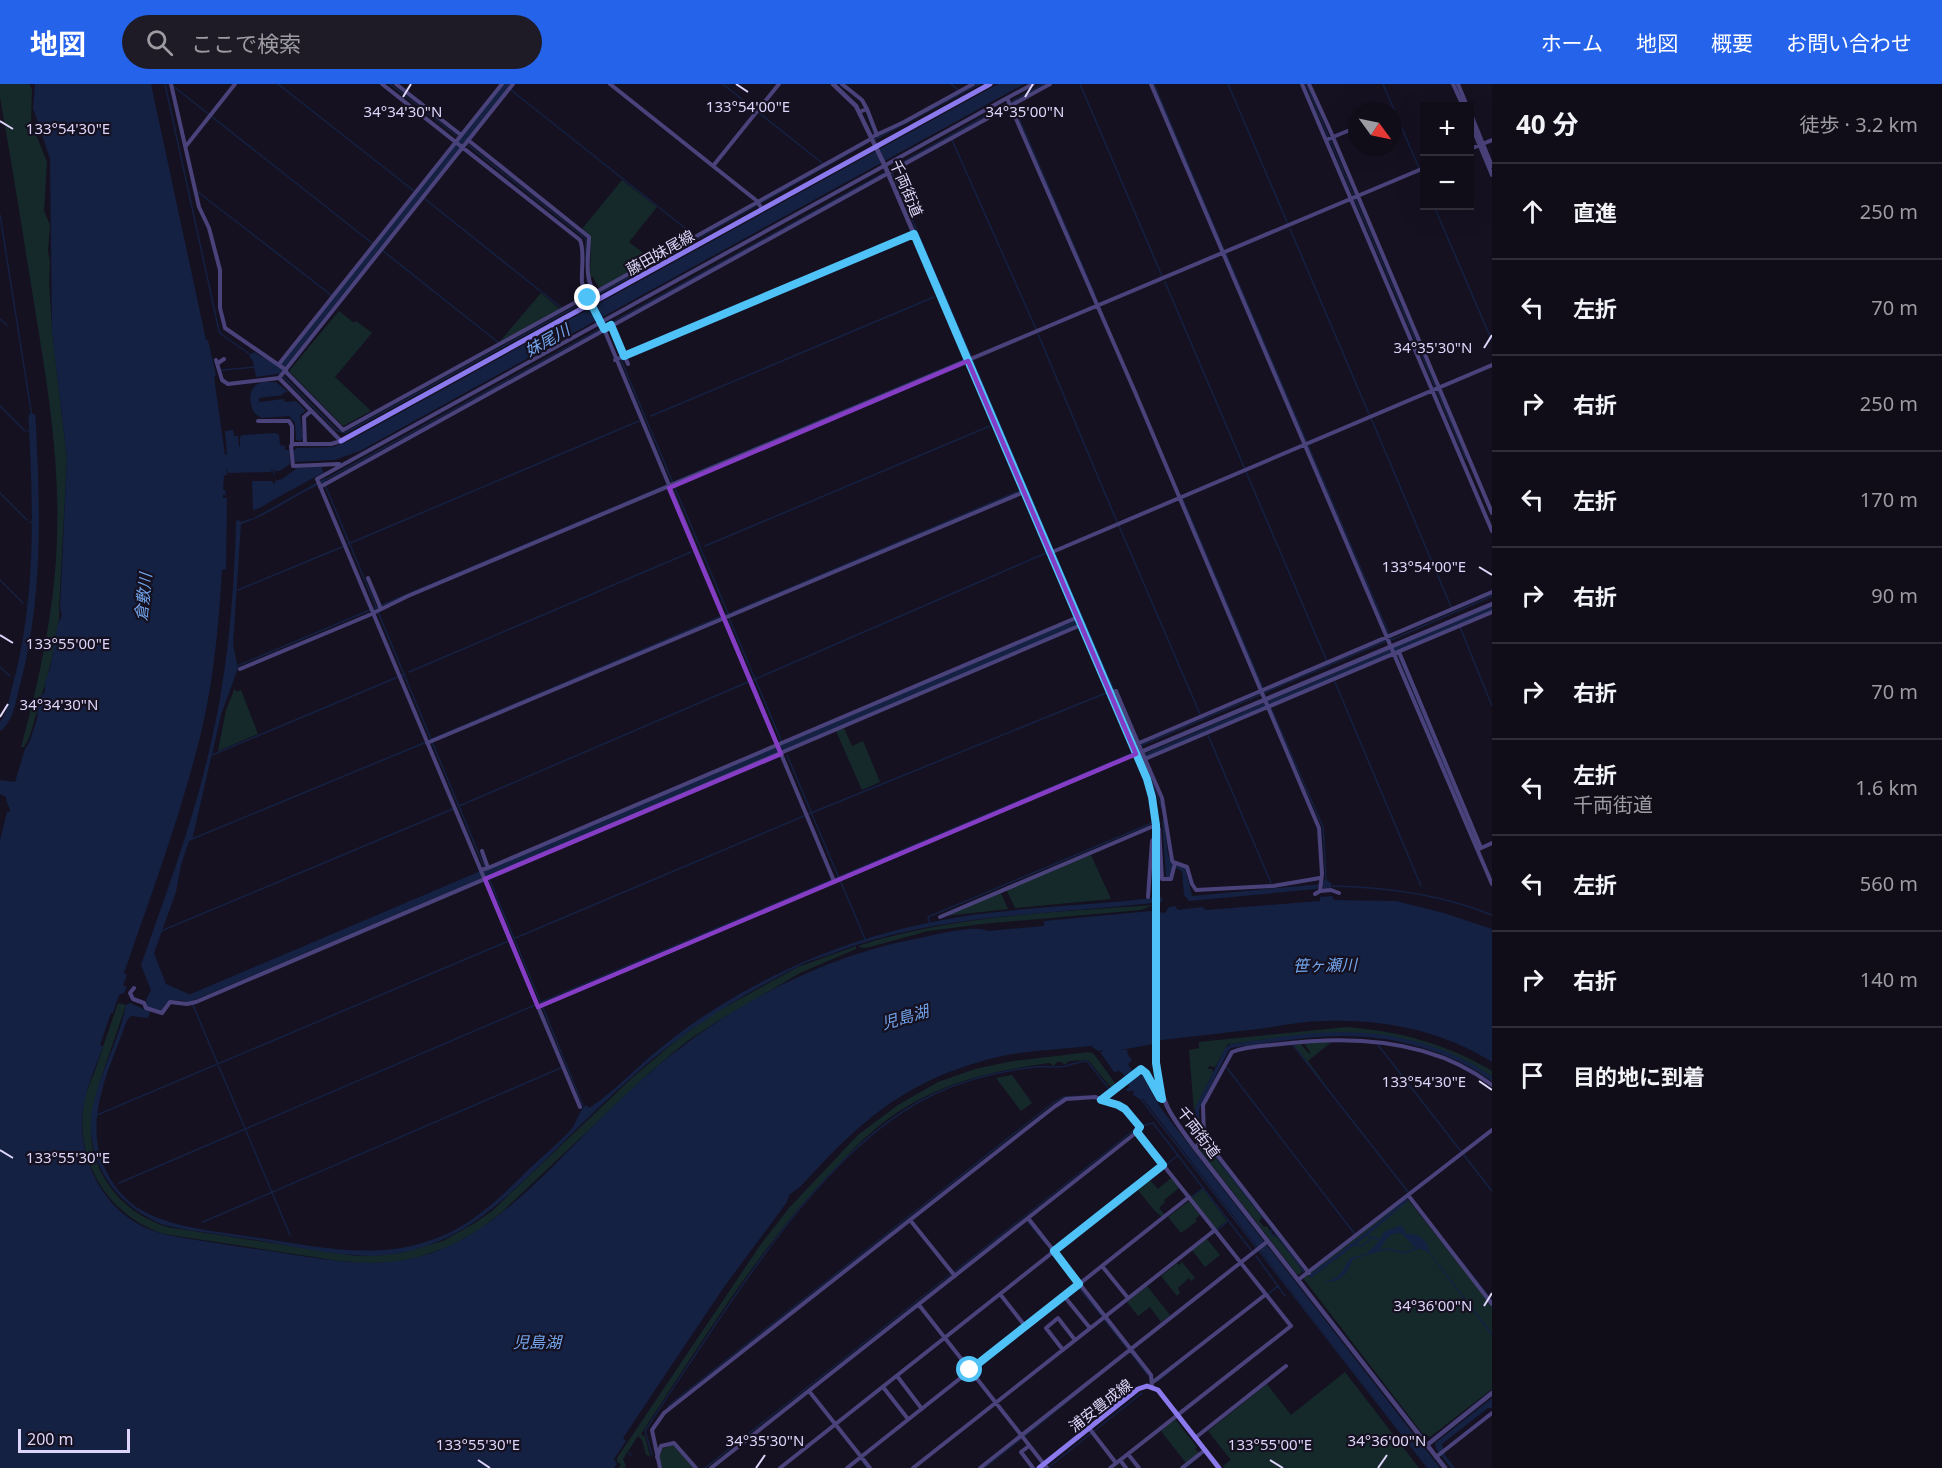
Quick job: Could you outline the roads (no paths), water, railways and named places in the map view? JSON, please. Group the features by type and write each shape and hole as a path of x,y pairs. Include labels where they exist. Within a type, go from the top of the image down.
{"main road":[{"name":"藤田妹尾線","path":"341,441 471,364 760,205 876,147 990,84"},
{"name":"浦安豊成線","path":"1043,1467 1091,1431 1138,1389 1152,1385 1219,1468"}],"street":[{"path":"171,84 199,207 209,228 218,260 221,279 220,308 225,328 283,368 342,430 471,364 500,344 563,309 589,301"},
{"path":"185,147 235,84"},
{"path":"382,84 589,237 583,284 602,325 621,357 628,364"},
{"path":"396,84 460,141"},
{"path":"279,378 283,368 460,141 503,88 513,84"},
{"path":"610,84 760,205"},
{"path":"713,166 778,84"},
{"name":"千両街道","path":"832,84 864,110 884,166 971,360 1024,492 1053,552 1081,625 1113,692 1152,797 1156,825 1156,1047 1162,1099 1195,1148 1267,1241 1427,1445 1440,1454 1445,1468"},
{"path":"842,84 862,100 864,110 876,135 973,84"},
{"path":"321,485 602,325 611,325 884,166 1010,104 1033,84"},
{"path":"376,609 319,477 810,211 887,174 1041,86 1050,84"},
{"path":"1151,84 1437,748 1492,884"},
{"path":"1302,84 1333,147"},
{"path":"1309,84 1354,198 1492,513"},
{"path":"1455,84 1463,102"},
{"path":"468,140 503,88"},
{"path":"1010,104 1181,498 1319,828 1320,884 1315,894"},
{"path":"1474,124 1492,175"},
{"path":"1474,130 1492,166"},
{"path":"1329,139 1348,131"},
{"path":"283,368 460,141 468,140 547,208 580,240 586,273 590,286 596,292 760,205 869,140"},
{"path":"1474,147 1492,140"},
{"path":"240,669 376,609 1420,170"},
{"path":"621,357 914,234"},
{"path":"611,325 668,486 836,879"},
{"path":"224,359 218,363 224,382 231,384 279,378"},
{"path":"1053,552 1492,365"},
{"path":"279,378 341,441 332,444 292,445"},
{"path":"1436,389 1492,531"},
{"path":"304,444 304,417 311,411"},
{"path":"258,421 289,421 292,426 291,461 293,466 342,464"},
{"path":"430,742 1024,492"},
{"path":"368,578 399,677 430,742 454,808 484,869"},
{"path":"1144,755 1264,697 1392,644 1452,609 1492,592"},
{"path":"1139,743 1264,697 1492,604"},
{"path":"539,1005 1136,754 1144,755 1328,663 1492,612"},
{"path":"484,869 1078,617"},
{"path":"134,988 130,993 131,997 144,1003 146,1008 153,1011 162,1013 167,1004 172,1002 192,1003 1081,625"},
{"path":"940,917 1156,825 1159,829 1162,879 1169,880 1175,866 1170,855 1162,798 1139,743 1113,692"},
{"path":"1148,897 1152,841 1156,835"},
{"path":"1479,849 1492,843"},
{"path":"482,851 486,878 510,941 539,1005 580,1107"},
{"path":"1175,866 1187,867 1193,888 1199,891 1297,883 1320,884 1339,893"},
{"path":"1309,1273 1204,1138 1203,1105 1229,1054 1234,1050 1329,1039 1373,1040 1435,1055 1466,1068 1492,1085"},
{"path":"1101,1100 1141,1069 1162,1099"},
{"path":"660,1468 651,1430 664,1413 1066,1099 1095,1097 1121,1106 1139,1126 1137,1132 953,1274 919,1305 826,1373 809,1391 711,1468"},
{"path":"1298,1280 1492,1130"},
{"path":"1110,1468 1291,1326 1137,1132"},
{"path":"1195,1148 1204,1138"},
{"path":"780,1468 1163,1165"},
{"path":"1408,1194 1492,1304"},
{"path":"846,1468 1189,1197"},
{"path":"1028,1218 1152,1378 1152,1385"},
{"path":"910,1220 953,1274"},
{"path":"913,1468 1215,1230"},
{"path":"980,1468 1267,1241"},
{"path":"1103,1266 1128,1298"},
{"path":"1000,1294 1025,1326"},
{"path":"1152,1385 1265,1294"},
{"path":"1064,1296 1090,1328"},
{"path":"919,1305 996,1402 1043,1467"},
{"path":"1063,1350 1046,1328 1058,1318 1075,1340"},
{"path":"1195,1438 1286,1366"},
{"path":"897,1375 922,1408"},
{"path":"883,1386 908,1419"},
{"path":"809,1391 870,1468"},
{"path":"1427,1445 1492,1393"},
{"path":"1440,1454 1492,1413"},
{"path":"1091,1431 1126,1468"},
{"path":"657,1457 661,1446 674,1443 696,1468"},
{"path":"1029,1446 1021,1452 1033,1468"},
{"path":"1182,1468 1205,1450"},
{"path":"1128,1454 1138,1468"}],"water":[{"name":"児島湖","path":"35,84 151,84 206,340 208,340 216,375 214,377 225,455 227,455 225,431 233,430 234,436 238,436 239,447 242,435 276,433 279,435 280,445 285,446 285,450 289,450 290,464 280,471 274,469 271,470 272,472 228,473 226,467 227,476 224,475 223,490 226,495 223,495 223,498 227,498 226,569 222,570 210,690 202,729 176,821 124,973 127,975 123,985 127,987 124,993 119,995 100,1045 103,1046 85,1099 82,1118 86,1155 92,1173 113,1204 142,1226 178,1237 341,1261 380,1263 418,1257 460,1241 482,1228 523,1195 630,1091 687,1043 768,992 827,965 889,945 965,929 988,931 1044,926 1044,921 1151,911 1165,913 1169,907 1175,906 1178,910 1202,907 1206,910 1320,901 1320,897 1332,896 1334,900 1396,901 1444,913 1492,929 1492,1062 1454,1042 1412,1029 1348,1021 1309,1022 1153,1041 1153,1044 1121,1050 1127,1050 1132,1060 1128,1064 1134,1073 1132,1074 1143,1076 1160,1107 1440,1468 1428,1468 1151,1109 1143,1099 1133,1095 1134,1092 1125,1089 1129,1088 1128,1079 1120,1071 1114,1072 1100,1052 1105,1050 1098,1051 1091,1046 1012,1054 956,1069 905,1094 862,1125 800,1187 789,1195 787,1202 724,1287 623,1438 626,1441 614,1459 617,1464 614,1468 0,1468 0,840 7,812 10,812 6,797 0,794 0,780 15,782 37,719 38,707 43,701 41,696 45,692 45,682 62,615 60,608 67,458 52,332 50,159 33,108"},
{"name":"妹尾川","path":"998,84 1024,84 360,451 334,460 293,462 293,451 297,448 333,447 351,440"},
{"path":"254,352 282,369 278,374 256,377 253,361 249,356"},
{"path":"263,382 276,382 288,392 283,395 259,398 259,402 284,399 285,402 296,401 306,411 300,415 303,438 300,441 296,440 295,423 289,416 262,418 254,412 251,404 252,390"},
{"path":"322,467 323,473 253,510 252,481 272,481 274,485 275,481 282,479 297,468"},
{"path":"325,478 326,482 263,515 241,524 233,645 238,668 221,715 192,840 189,841 181,865 176,892 154,953 166,984 191,995 192,999 189,1001 169,1000 161,1011 147,1007 146,1000 151,990 141,965 194,809 215,727 225,669 236,521 254,518"},
{"path":"1164,820 1168,855 1173,866 1185,867 1192,896 1322,884 1325,879 1331,883 1331,889 1325,889 1321,885 1316,889 1189,901 1184,895 1182,871 1176,868 1171,870 1169,878 1166,877 1162,821"},
{"path":"1162,897 1162,902 996,917 914,930 874,940 803,964 736,1001 692,1029 651,1060 508,1195 476,1220 441,1240 400,1253 350,1255 164,1225 146,1217 117,1193 98,1162 93,1144 91,1125 96,1093 120,1029 126,1005 130,1003 150,1012 148,1018 131,1016 127,1020 107,1073 96,1128 98,1146 106,1171 114,1185 130,1202 143,1211 169,1222 211,1231 334,1249 367,1251 408,1247 449,1233 482,1212 570,1131 586,1105 589,1108 597,1102 701,1018 748,989 778,974 809,960 872,937 938,921 996,912"},
{"path":"1407,1198 1408,1201 1368,1235 1311,1278 1309,1275 1363,1235"},
{"path":"1401,1225 1405,1234 1418,1236 1427,1244 1430,1253 1492,1336 1428,1252 1417,1247 1398,1247 1414,1246 1401,1233 1389,1237 1378,1252 1353,1259 1346,1273 1339,1279 1324,1281 1338,1276 1350,1258 1366,1254 1376,1245 1384,1232"},
{"path":"1492,1398 1492,1408 1488,1408 1442,1444 1445,1455 1455,1468 1451,1468 1436,1449 1435,1443"}],"waterway":[{"path":"165,84 219,331 251,355"},
{"path":"278,84 414,191"},
{"path":"390,84 463,141"},
{"path":"278,370 506,84"},
{"path":"723,84 755,110"},
{"path":"839,84 845,89"},
{"path":"951,84 957,89"},
{"path":"874,140 979,84"},
{"path":"1013,101 1043,84"},
{"path":"1080,84 1162,276"},
{"path":"1154,84 1224,250"},
{"path":"1228,84 1287,222"},
{"path":"1306,84 1466,459"},
{"path":"1383,84 1419,168"},
{"path":"1456,84 1460,95"},
{"path":"173,86 372,243"},
{"path":"511,90 695,236"},
{"path":"1012,102 1095,295"},
{"path":"889,170 1008,103"},
{"path":"864,106 875,135"},
{"path":"758,112 822,163"},
{"path":"952,140 1036,329"},
{"path":"283,376 336,430 345,433 646,268 867,143"},
{"path":"468,145 586,239 586,262"},
{"path":"325,480 884,173"},
{"path":"892,173 971,356"},
{"path":"198,192 331,295"},
{"path":"425,199 563,309"},
{"path":"1436,210 1492,341"},
{"path":"0,215 32,417"},
{"path":"1290,229 1369,414"},
{"path":"620,355 909,234"},
{"path":"383,251 499,343"},
{"path":"1226,254 1391,639"},
{"path":"587,276 588,286 594,296"},
{"path":"1165,282 1329,666"},
{"path":"651,416 934,297"},
{"path":"0,319 8,326"},
{"path":"610,329 620,355"},
{"path":"1038,334 1117,522"},
{"path":"621,360 673,483"},
{"path":"671,483 963,360"},
{"path":"973,361 1053,549"},
{"path":"222,370 256,367"},
{"path":"0,406 25,431"},
{"path":"0,727 10,710 23,656 33,589 35,486 32,417"},
{"path":"1371,418 1452,609"},
{"path":"348,544 639,421"},
{"path":"705,546 990,426"},
{"path":"28,431 33,431"},
{"path":"273,468 274,474"},
{"path":"325,485 376,607"},
{"path":"237,666 667,485"},
{"path":"675,488 728,613"},
{"path":"733,612 1019,491"},
{"path":"0,493 27,520"},
{"path":"1183,500 1265,693"},
{"path":"30,522 36,523"},
{"path":"1119,526 1200,714"},
{"path":"238,590 342,547"},
{"path":"409,672 691,552"},
{"path":"753,680 1046,553"},
{"path":"1055,554 1114,690"},
{"path":"0,580 23,603"},
{"path":"1391,640 1492,596"},
{"path":"27,605 31,606"},
{"path":"1142,757 1492,608"},
{"path":"378,612 540,1001"},
{"path":"432,739 729,613"},
{"path":"729,618 781,740"},
{"path":"183,997 188,999 1076,622"},
{"path":"1460,627 1492,706"},
{"path":"1266,692 1386,641"},
{"path":"1398,655 1473,835"},
{"path":"0,667 10,676"},
{"path":"212,755 405,674"},
{"path":"14,678 18,679"},
{"path":"459,806 748,682"},
{"path":"1335,682 1421,886"},
{"path":"97,1115 811,813 1106,693"},
{"path":"1142,745 1262,694"},
{"path":"1271,708 1323,827 1326,879"},
{"path":"1208,735 1271,883"},
{"path":"192,839 424,743"},
{"path":"539,1003 1130,754"},
{"path":"787,755 838,876"},
{"path":"1150,774 1162,809"},
{"path":"161,931 455,808"},
{"path":"929,922 928,917 1152,823"},
{"path":"840,880 865,939"},
{"path":"1332,886 1413,893 1453,902 1492,915"},
{"path":"190,998 290,1235"},
{"path":"119,1183 535,1005"},
{"path":"543,1008 583,1106"},
{"path":"1191,1134 1198,1133 1197,1109 1227,1049 1231,1046 1316,1035 1345,1034 1383,1037 1403,1040 1441,1052 1459,1059 1492,1079"},
{"path":"1293,1045 1409,1193"},
{"path":"1378,1045 1492,1191"},
{"path":"652,1455 645,1431 715,1325 760,1260 811,1195 869,1137 900,1113 934,1094 983,1076 1038,1067 1062,1067 1087,1061 1110,1090"},
{"path":"203,1222 563,1067"},
{"path":"1227,1068 1354,1233"},
{"path":"668,1406 1053,1103 1064,1097 1083,1096"},
{"path":"1141,1099 1428,1468"},
{"path":"954,1272 1138,1127 1153,1123 1251,1250"},
{"path":"1205,1143 1265,1220"},
{"path":"1166,1165 1177,1156"},
{"path":"1146,1181 1162,1168"},
{"path":"1191,1197 1202,1189"},
{"path":"1028,1222 1046,1244"},
{"path":"1217,1230 1227,1222"},
{"path":"1268,1223 1304,1272"},
{"path":"1272,1230 1270,1232 1273,1236 1275,1235"},
{"path":"1367,1234 1371,1239 1373,1237 1379,1240"},
{"path":"1353,1244 1362,1246 1371,1239"},
{"path":"1377,1251 1389,1249 1403,1253 1418,1248"},
{"path":"1256,1256 1285,1296"},
{"path":"1058,1260 1076,1283"},
{"path":"1461,1261 1492,1301"},
{"path":"705,1468 950,1275"},
{"path":"1268,1294 1278,1286"},
{"path":"1078,1287 1101,1315"},
{"path":"1104,1319 1127,1348"},
{"path":"1130,1352 1148,1375"},
{"path":"1158,1381 1190,1355"},
{"path":"1025,1436 1084,1388"},
{"path":"1049,1467 1142,1393"},
{"path":"984,1468 1021,1439"},
{"path":"1185,1468 1202,1454"},
{"path":"861,1459 867,1468"}],"water label":[{"name":"倉敷川","path":"143,597"},
{"name":"笹ヶ瀬川","path":"1325,965"}]}
